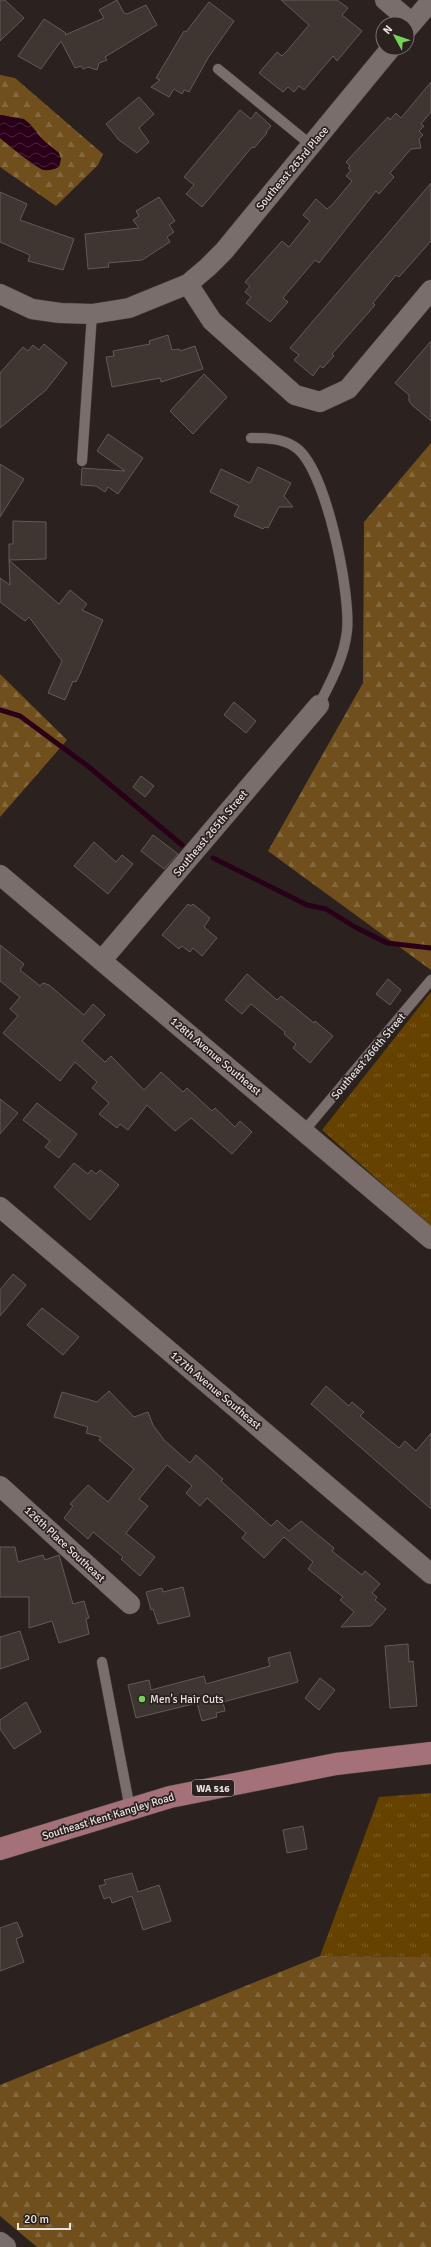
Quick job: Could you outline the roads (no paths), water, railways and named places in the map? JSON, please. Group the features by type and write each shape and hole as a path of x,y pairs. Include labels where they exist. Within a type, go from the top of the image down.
{"main road":[{"name":"Southeast Kent Kangley Road","path":"0,1850 170,1796 336,1764 431,1753"}],"street":[{"path":"385,0 400,16"},
{"path":"415,20 431,1"},
{"name":"Southeast 263rd Place","path":"188,284 224,251 384,56"},
{"path":"0,294 32,309 60,314 92,314 129,308 188,284 212,321 295,395 320,402 348,389 431,290"},
{"name":"Southeast 265th Street","path":"102,960 319,705"},
{"name":"128th Avenue Southeast","path":"0,875 431,1239"},
{"name":"127th Avenue Southeast","path":"0,1208 431,1574"},
{"name":"126th Place Southeast","path":"0,1485 130,1604"},
{"path":"0,2243 5,2247"}],"lane":[{"path":"218,69 311,145"},
{"path":"82,461 92,314"},
{"path":"251,438 273,438 295,447 308,461 319,482 343,573 347,607 347,631 340,663 319,705"},
{"name":"Southeast 266th Street","path":"304,1131 431,980"},
{"path":"102,1662 130,1809"}],"water":[{"path":"0,115 24,119 30,124 43,140 59,153 61,159 59,167 44,170 22,156 0,138"}],"waterway":[{"path":"0,710 20,716 89,767 182,845"},
{"path":"213,858 307,905 326,909 355,927 387,943 431,948"}],"place":[{"name":"Men's Hair Cuts","path":"142,1699"}]}
